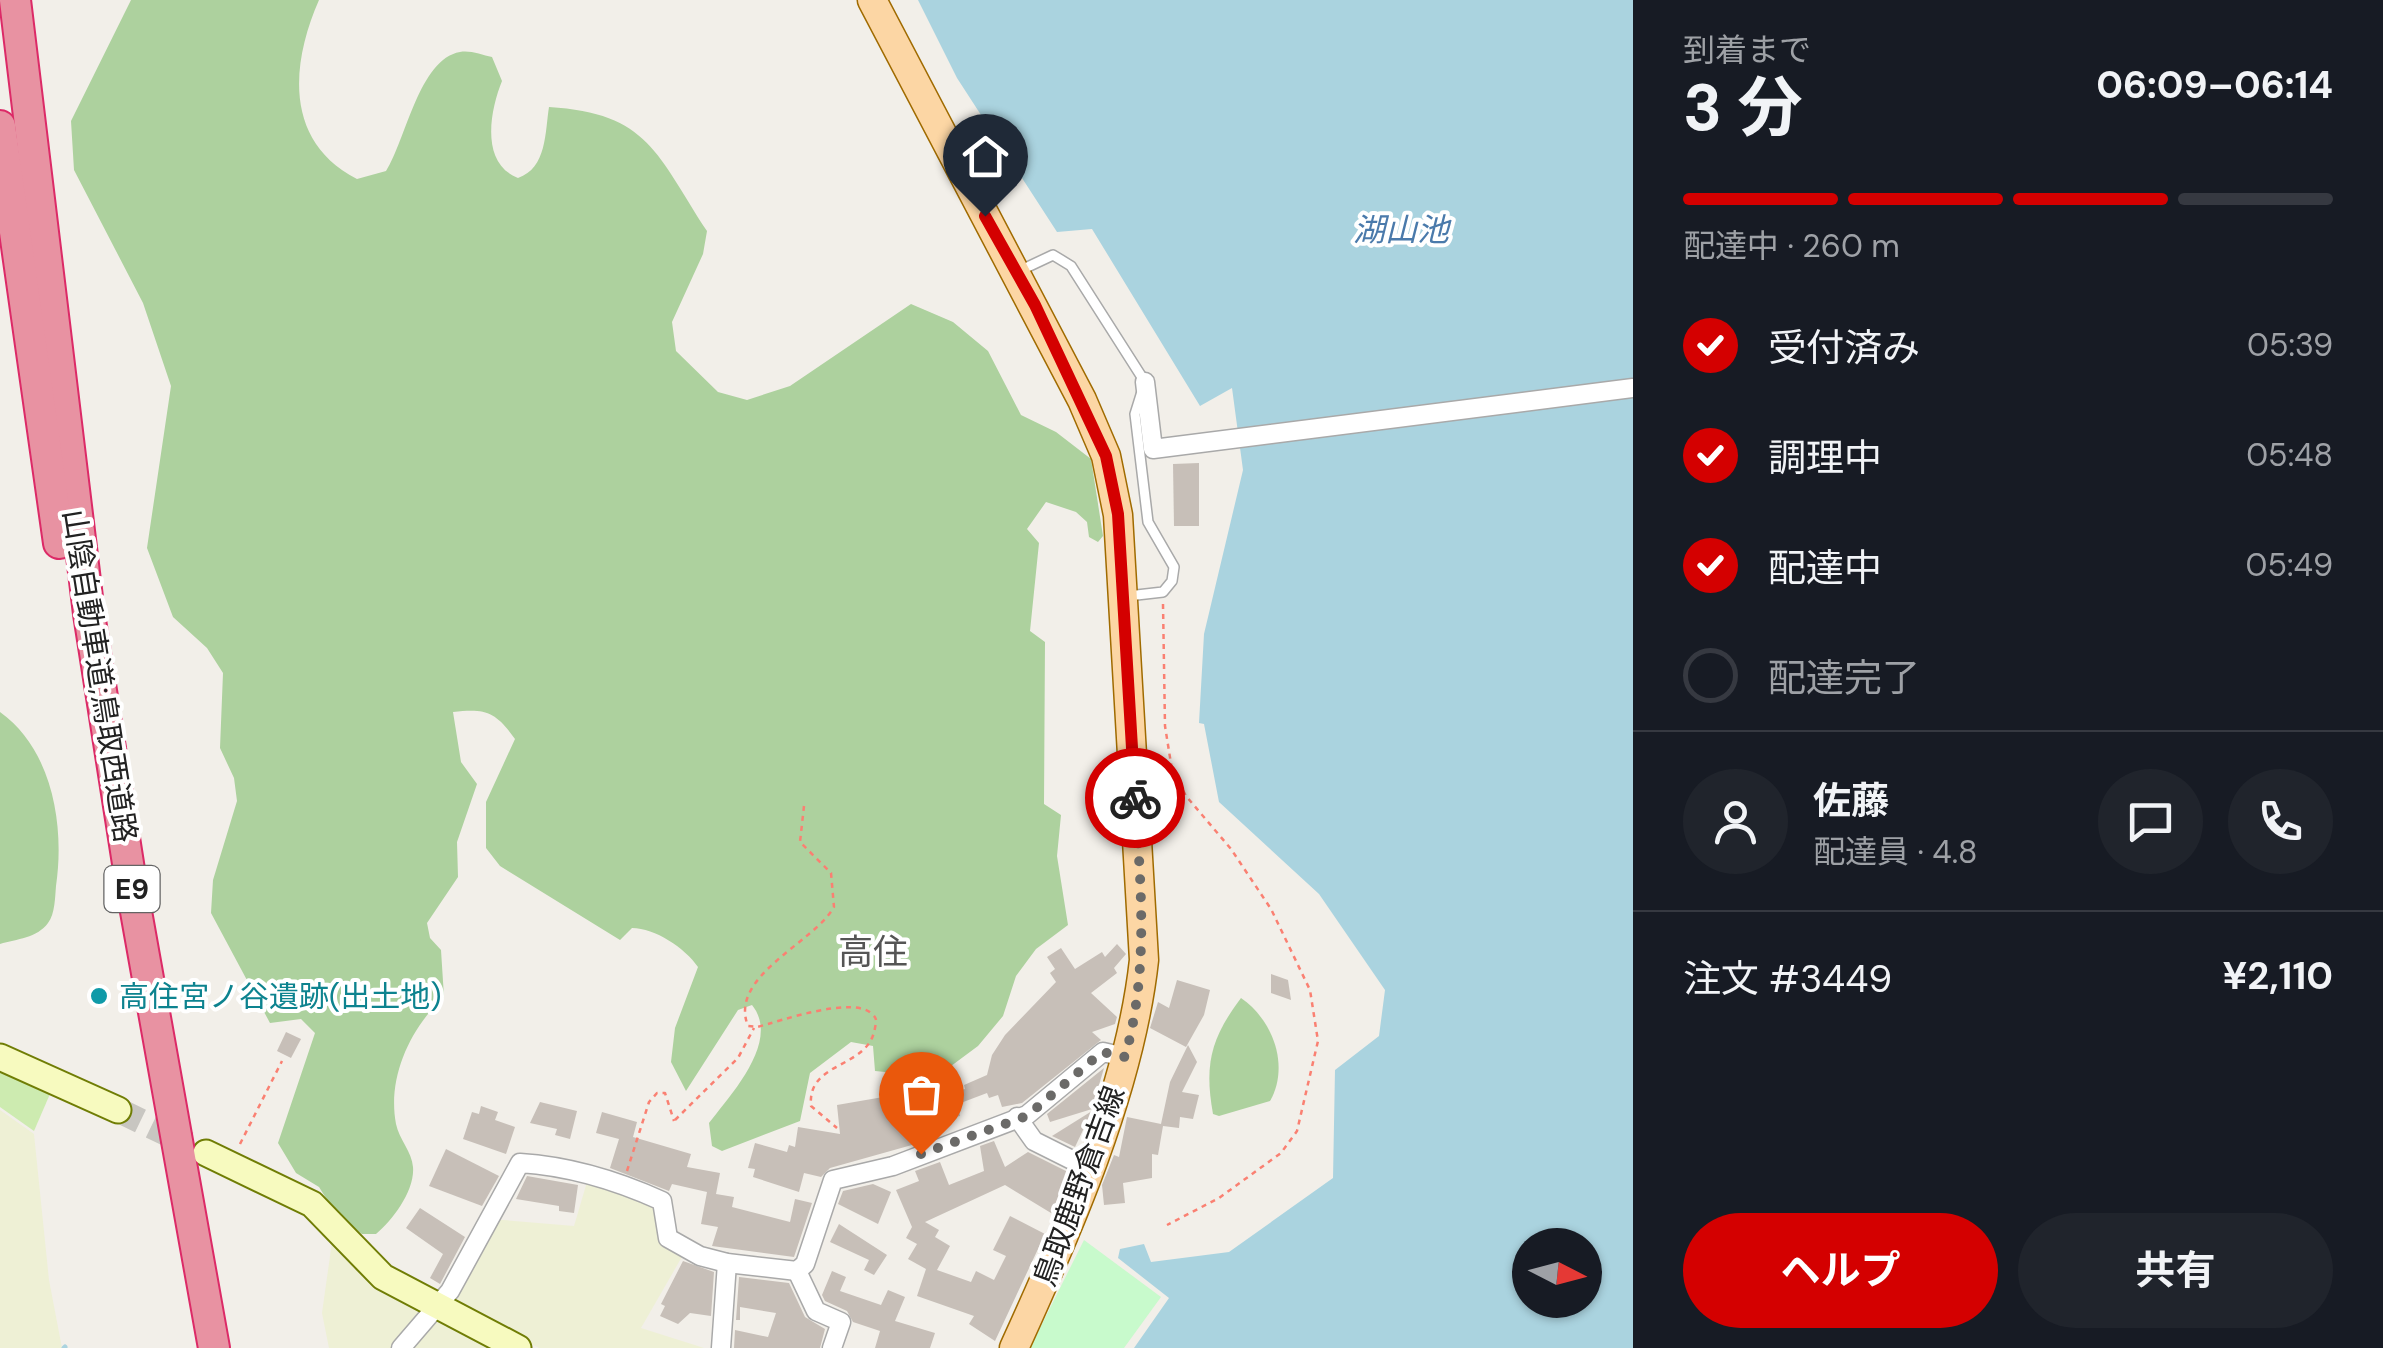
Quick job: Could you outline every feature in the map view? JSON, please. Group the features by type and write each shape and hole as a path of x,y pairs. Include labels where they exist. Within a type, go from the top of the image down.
{"highway":[{"name":"山陰自動車道;鳥取西道路","path":"15,0 13,120 68,599 205,1348"},
{"path":"13,120 23,0"},
{"name":"山陰自動車道;鳥取西道路","path":"13,120 132,889 214,1348"}],"main road":[{"name":"鳥取鹿野倉吉線","path":"872,0 1016,272 1106,456 1118,514 1144,960 1139,1008 1064,1238 1014,1348"}],"street":[{"path":"1145,382 1153,449 1633,388"},
{"path":"402,1348 438,1306 520,1164 549,1165 624,1184 662,1201 668,1238 700,1256 796,1271 804,1264 832,1180 893,1166 1041,1107 1102,1052 1125,1057"},
{"path":"0,1057 118,1110"},
{"path":"1017,1117 1034,1141 1088,1168"},
{"path":"217,1159 312,1204 383,1277 518,1348"},
{"path":"721,1348 727,1263"},
{"path":"796,1271 816,1312 841,1322 832,1348"}],"lane":[{"path":"1016,272 1053,254 1070,266 1145,382 1136,414 1148,522 1174,566 1172,580 1163,592 1123,596"}],"path":[{"path":"1163,592 1165,726 1172,770 1186,796 1232,849 1272,909 1310,990 1318,1041 1297,1132 1281,1153 1219,1198 1167,1225"},
{"path":"804,806 800,842 831,873 834,908 810,936 765,971 750,993 745,1018 748,1026 754,1027 838,1007 857,1007 872,1013 876,1020 872,1042 865,1052 816,1078 810,1091 811,1106 837,1128"},
{"path":"624,1184 649,1102 657,1092 665,1092 674,1121 738,1058 754,1027"},
{"path":"217,1159 282,1061"}],"green space":[{"path":"131,0 319,0 303,51 300,100 317,145 357,179 386,171 424,85 446,58 460,52 492,57 502,81 491,135 498,161 506,171 518,178 535,166 543,148 549,107 609,118 630,129 647,143 675,180 707,231 703,254 672,322 676,351 718,392 747,400 790,386 911,304 953,322 988,351 1021,415 1056,432 1091,459 1103,536 1098,542 1089,537 1087,522 1076,512 1046,502 1027,529 1039,543 1030,631 1045,642 1044,804 1061,815 1057,856 1068,925 1036,949 1016,976 1003,1016 978,1046 947,1069 926,1076 875,1071 873,1046 851,1042 810,1073 800,1121 722,1151 712,1146 709,1123 750,1067 757,1051 761,1035 752,1005 738,1010 686,1091 671,1062 675,1028 698,967 677,946 650,931 632,928 620,940 500,866 486,848 486,802 515,739 489,714 453,712 461,762 477,784 457,842 458,877 427,923 430,938 441,950 444,997 412,1038 395,1089 396,1124 413,1167 410,1185 402,1204 383,1228 376,1234 362,1234 336,1214 319,1187 296,1173 278,1143 315,1033 301,1019 270,1023 211,913 213,880 237,801 234,778 220,748 223,673 207,648 173,617 147,548 171,386 143,303 74,170 71,121"},
{"path":"0,712 18,728 43,767 56,814 58,863 50,919 32,935 0,944"},
{"path":"1241,998 1270,1031 1278,1059 1276,1087 1270,1101 1219,1116 1213,1114 1210,1096 1212,1052"},
{"path":"0,1066 53,1087 34,1131 0,1107"},
{"path":"0,1110 34,1134 49,1280 62,1348 0,1348"},
{"path":"587,1182 659,1205 683,1255 641,1328 704,1348 539,1348 457,1305 455,1294 491,1219 574,1226"},
{"path":"333,1235 421,1309 394,1348 329,1348 322,1313"},
{"path":"1084,1240 1161,1297 1124,1348 1030,1348"},
{"path":"439,1316 502,1348 406,1348"}],"water":[{"name":"湖山池","path":"918,0 1633,0 1633,1348 1134,1348 1169,1298 1118,1258 1120,1249 1144,1244 1151,1262 1229,1252 1333,1178 1335,1070 1379,1036 1385,990 1319,894 1219,802 1204,724 1199,723 1204,634 1243,470 1232,388 1200,406 1092,229 1057,232 957,78"}],"building":[{"path":"1199,463 1199,526 1174,526 1173,464"},
{"path":"1117,944 1126,954 1114,968 1117,973 1091,993 1117,1017 1115,1024 1092,1032 1101,1040 1022,1103 1002,1107 998,1095 989,1098 987,1093 958,1104 960,1116 928,1123 930,1130 919,1133 919,1143 830,1168 821,1177 804,1173 799,1192 753,1177 755,1169 748,1168 755,1143 787,1152 789,1145 795,1147 798,1127 840,1134 837,1105 889,1096 887,1079 903,1077 905,1095 927,1090 928,1097 965,1089 964,1085 987,1075 992,1055 1005,1035 1056,982 1050,973 1055,969 1047,957 1061,948 1075,969 1102,952 1105,957"},
{"path":"1271,974 1288,980 1291,1000 1271,993"},
{"path":"1177,980 1210,990 1204,1015 1186,1047 1150,1028 1158,1002 1169,1008"},
{"path":"286,1032 301,1039 291,1058 277,1051"},
{"path":"1188,1045 1197,1062 1182,1092 1199,1095 1193,1119 1180,1117 1179,1128 1163,1126 1158,1155 1152,1154 1152,1178 1123,1183 1125,1203 1104,1205 1102,1185 1114,1155 1119,1157 1127,1117 1161,1124 1170,1082"},
{"path":"1104,1068 1092,1109 1050,1122 1047,1114"},
{"path":"540,1102 577,1111 570,1139 555,1135 557,1129 530,1123"},
{"path":"481,1106 498,1112 495,1120 515,1127 506,1154 463,1139 472,1112 479,1114"},
{"path":"1092,1111 1075,1147 1052,1136"},
{"path":"602,1112 637,1122 633,1137 691,1154 687,1167 720,1173 716,1194 734,1197 732,1207 790,1222 795,1199 812,1203 794,1257 712,1246 718,1227 701,1224 707,1192 672,1184 669,1191 610,1168 619,1139 596,1133"},
{"path":"994,1141 1005,1167 1028,1152 1070,1173 1051,1213 1005,1185 925,1222 939,1230 935,1237 950,1246 937,1270 971,1282 976,1271 994,1280 1006,1256 993,1250 1010,1216 1045,1234 995,1341 969,1324 974,1316 917,1296 926,1269 908,1259 917,1244 906,1238 912,1227 896,1190 919,1181 915,1171 940,1162 949,1185 984,1171 980,1146"},
{"path":"446,1149 499,1176 482,1206 429,1186"},
{"path":"527,1176 578,1185 574,1213 559,1211 559,1206 516,1199"},
{"path":"873,1184 891,1192 878,1224 838,1204 843,1191"},
{"path":"420,1208 465,1237 440,1284 430,1278 443,1254 406,1228"},
{"path":"839,1224 887,1255 874,1275 864,1270 869,1260 830,1242"},
{"path":"683,1261 714,1272 711,1316 690,1313 678,1324 660,1316 665,1306 661,1304"},
{"path":"832,1271 846,1277 840,1291 881,1305 888,1290 905,1297 895,1321 935,1333 930,1348 875,1348 880,1331 853,1322 847,1311 825,1301 822,1295"},
{"path":"739,1277 789,1283 805,1317 825,1329 820,1348 734,1348 735,1330 768,1337 776,1313 740,1307 740,1320 736,1320"}],"tunnel":[{"path":"118,1110 188,1144"}],"way so far":[{"path":"921,1154 975,1131 1027,1116 1102,1052 1125,1057 1139,1008 1144,960 1135,798"}],"place":[{"name":"高住宮ノ谷遺跡(出土地)","path":"99,996"}],"district":[{"name":"高住","path":"873,952"}],"route":[{"path":"985,216 1035,305 1106,456 1118,514 1135,798"}]}
